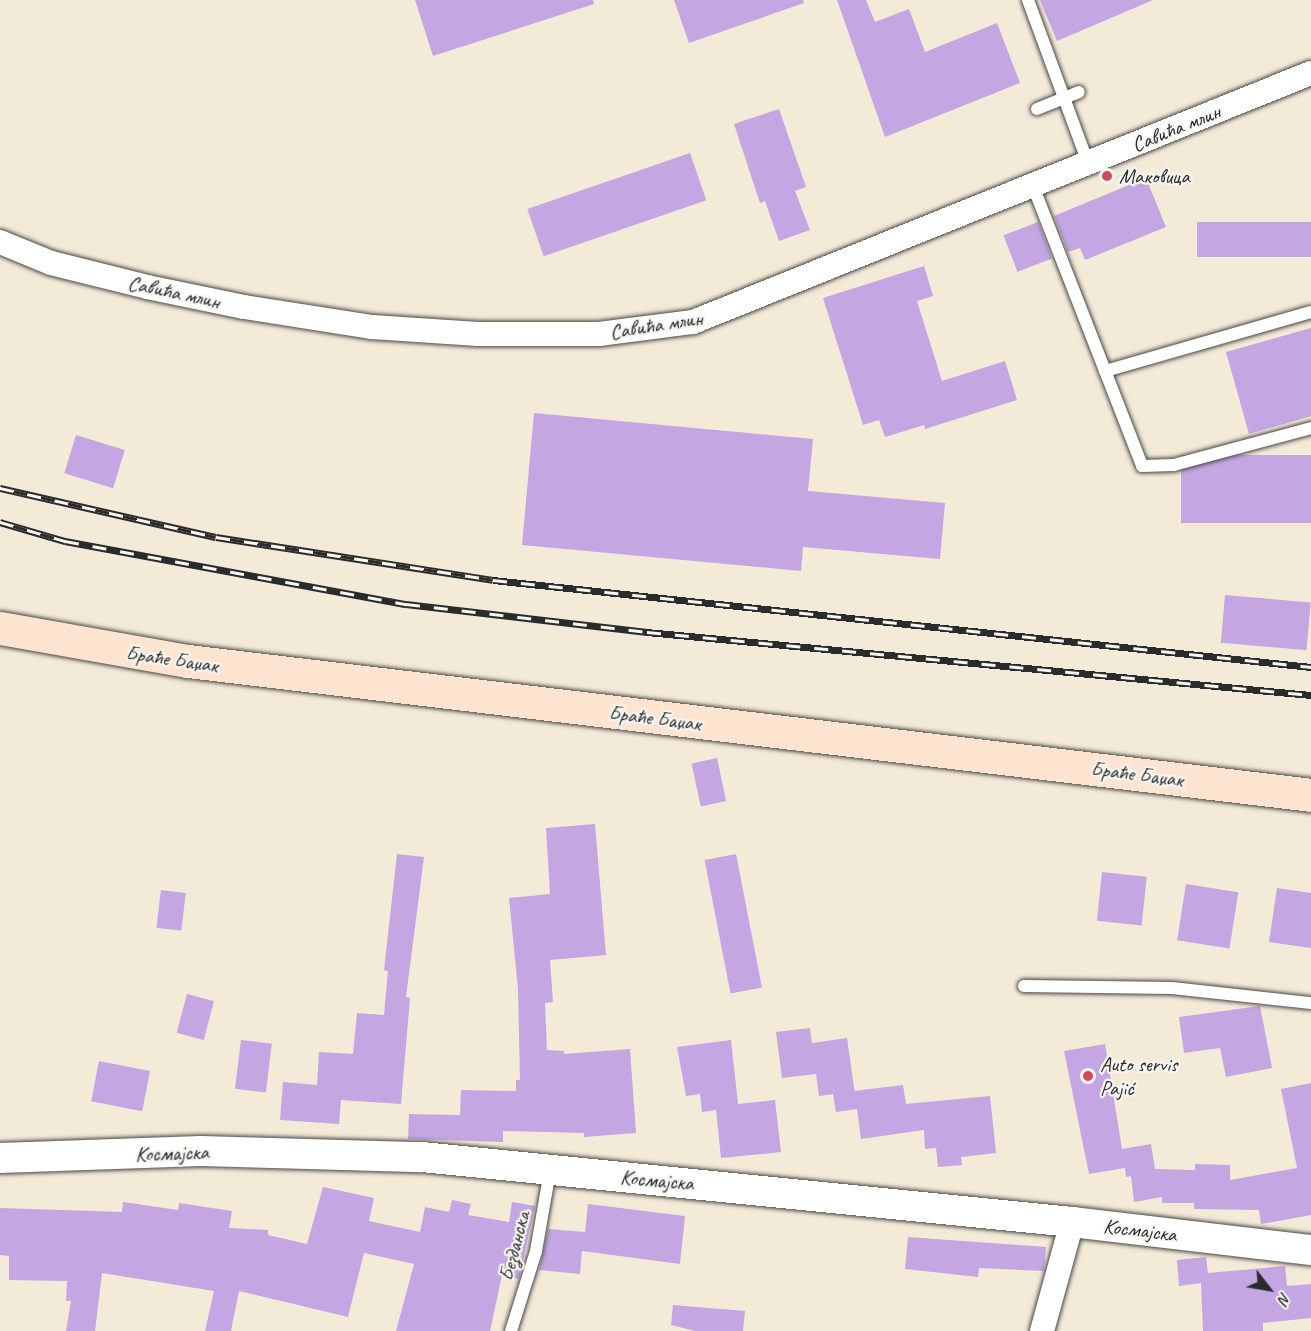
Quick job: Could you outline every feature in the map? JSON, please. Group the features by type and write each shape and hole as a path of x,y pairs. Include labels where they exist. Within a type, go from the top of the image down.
{"main road":[{"name":"Браће Баџак","path":"0,628 116,651 221,665 1311,795"}],"street":[{"name":"Савића млин","path":"0,242 51,263 147,286 244,307 372,327 478,334 599,334 693,322 1311,73"},
{"name":"Космајска","path":"0,1158 201,1151 338,1153 550,1170 1072,1222 1311,1250"},
{"path":"1042,1331 1072,1222"}],"lane":[{"path":"1028,0 1088,164"},
{"path":"1037,109 1079,92"},
{"path":"1033,186 1142,466 1174,465 1311,428"},
{"path":"1105,372 1311,312"},
{"path":"1024,986 1172,988 1311,1003"},
{"name":"Безданска","path":"511,1331 536,1251 550,1170"}],"building":[{"path":"415,0 593,0 594,4 433,56"},
{"path":"674,0 803,0 804,3 689,43"},
{"path":"837,0 866,0 875,22 909,9 925,52 997,23 1020,83 885,137"},
{"path":"1040,0 1153,0 1057,41"},
{"path":"779,109 806,187 795,191 810,230 779,241 765,201 760,203 734,124"},
{"path":"690,153 706,200 544,256 527,209"},
{"path":"1146,178 1166,227 1085,260 1080,248 1068,252 1054,216"},
{"path":"1038,222 1052,258 1017,272 1003,235"},
{"path":"1197,222 1311,222 1311,257 1197,257"},
{"path":"924,266 933,296 917,301 942,381 1005,361 1017,400 925,429 924,425 885,437 879,420 863,425 823,298"},
{"path":"1311,328 1311,416 1249,434 1226,352"},
{"path":"534,413 813,439 808,491 945,503 940,559 803,547 801,571 522,545"},
{"path":"76,435 125,450 113,488 64,473"},
{"path":"1181,455 1311,455 1311,523 1181,523"},
{"path":"1225,595 1311,602 1306,650 1221,643"},
{"path":"717,758 726,801 701,806 692,763"},
{"path":"595,824 606,955 550,960 553,1002 545,1003 547,1050 564,1051 564,1054 630,1049 636,1133 584,1137 584,1133 503,1131 503,1142 408,1139 409,1114 460,1115 461,1090 516,1091 516,1080 520,1080 518,989 509,898 550,894 546,828"},
{"path":"397,854 424,857 406,997 410,998 401,1104 341,1100 339,1124 280,1120 283,1082 317,1085 319,1052 353,1054 357,1013 384,1015 388,971 384,970"},
{"path":"736,854 762,988 731,994 705,860"},
{"path":"1102,872 1147,877 1142,925 1097,921"},
{"path":"1186,884 1238,892 1229,949 1177,940"},
{"path":"1277,888 1311,893 1311,948 1269,942"},
{"path":"161,890 186,893 181,931 156,928"},
{"path":"187,994 214,1001 204,1040 177,1033"},
{"path":"1260,1006 1272,1068 1226,1077 1220,1048 1184,1053 1179,1017"},
{"path":"810,1028 812,1043 847,1038 855,1091 903,1085 906,1104 990,1096 996,1153 961,1157 962,1165 938,1167 936,1148 925,1149 924,1130 861,1139 857,1109 836,1112 833,1094 819,1096 816,1074 782,1078 776,1032"},
{"path":"241,1040 272,1044 266,1092 235,1089"},
{"path":"731,1040 738,1104 775,1100 781,1152 721,1158 716,1110 702,1112 700,1094 686,1096 677,1047"},
{"path":"1105,1044 1122,1149 1151,1144 1155,1169 1195,1170 1195,1164 1230,1165 1230,1180 1297,1168 1281,1089 1311,1083 1311,1215 1261,1224 1259,1210 1194,1209 1194,1203 1162,1203 1162,1197 1134,1202 1131,1176 1126,1177 1125,1168 1089,1174 1064,1051"},
{"path":"99,1061 150,1071 142,1111 91,1101"},
{"path":"323,1187 374,1198 369,1221 420,1232 425,1207 449,1212 452,1200 471,1204 468,1215 509,1222 512,1202 535,1206 519,1279 502,1275 490,1331 396,1331 414,1264 364,1253 348,1317 239,1291 231,1331 205,1331 214,1291 102,1273 95,1331 66,1331 71,1301 66,1301 67,1281 9,1280 9,1256 0,1255 0,1208 122,1212 123,1202 178,1210 179,1203 232,1211 229,1228 268,1230 268,1235 307,1244"},
{"path":"588,1204 685,1216 680,1264 582,1251 580,1274 539,1270 548,1229 585,1232"},
{"path":"908,1237 1046,1247 1044,1271 979,1268 978,1277 905,1269"},
{"path":"1206,1257 1208,1273 1285,1266 1287,1286 1311,1284 1311,1318 1263,1323 1263,1331 1203,1331 1201,1283 1179,1286 1177,1260"},
{"path":"673,1305 745,1311 743,1331 695,1331 671,1325"}],"railway":[{"path":"0,488 216,537 493,580 1311,667"},
{"path":"0,522 65,541 406,604 647,632 1311,695"}],"place":[{"name":"Маковица","path":"1107,176"},
{"name":"Auto servis Pajić","path":"1088,1076"}]}
